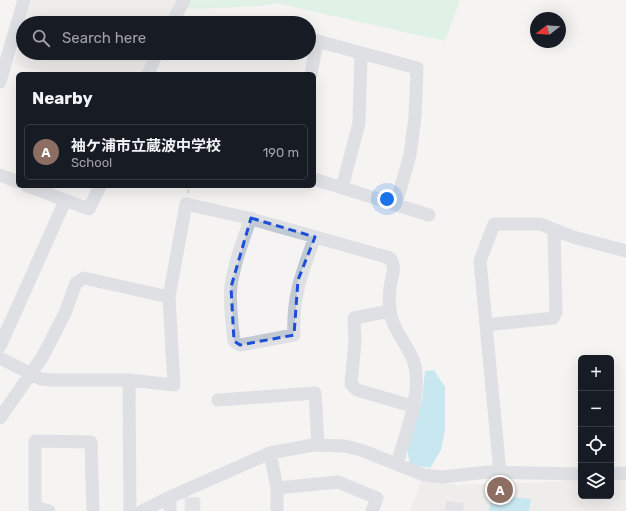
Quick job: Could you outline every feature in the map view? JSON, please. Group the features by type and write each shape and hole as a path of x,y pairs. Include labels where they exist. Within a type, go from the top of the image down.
{"street":[{"path":"19,16 24,0"},
{"path":"176,16 184,0"},
{"path":"0,82 16,27"},
{"path":"316,46 317,40 417,68 414,124 410,154 396,204"},
{"path":"342,188 359,123 361,53"},
{"path":"149,72 154,60"},
{"path":"311,72 313,60"},
{"path":"0,175 16,181"},
{"path":"316,180 429,215"},
{"path":"32,188 89,209 99,188"},
{"path":"0,346 65,201"},
{"path":"0,358 31,374 49,380 129,380 174,385 169,297 186,204 251,218 390,258 394,263 394,271 390,287 390,311 400,336 413,361 416,373 416,393 396,464"},
{"path":"251,218 244,237 231,287 234,341 240,345 294,335 294,304 298,280 315,237"},
{"path":"500,473 480,261 494,224 540,224 573,237 626,251"},
{"path":"486,325 553,318 556,312 554,230"},
{"path":"0,418 31,374 65,313 76,283 84,278 169,297"},
{"path":"390,311 354,318 355,342 351,384 357,390 412,406"},
{"path":"129,380 130,511"},
{"path":"218,400 315,393 318,445"},
{"path":"49,511 35,507 35,442 91,442 93,511"},
{"path":"142,511 270,453 288,448 318,445 345,446 361,450 424,475 442,477 488,472 578,474"},
{"path":"270,453 277,488 277,511"},
{"path":"614,474 626,473"},
{"path":"277,488 338,482 377,498 372,511"},
{"path":"170,497 170,511"}],"highlighted area":[{"path":"251,218 315,237 298,280 294,335 240,345 234,341 231,287"}],"shaded area":[{"path":"32,0 181,0 172,16 27,16"},
{"path":"16,57 16,60 150,60 146,72 45,72 14,65"},
{"path":"626,476 626,511 410,511 422,480 457,485 578,480 578,499 614,499 614,477"}],"green space":[{"path":"182,0 460,0 445,41 276,3 262,6 186,9"}],"water":[{"path":"434,370 445,387 445,430 441,450 430,468 410,464 407,448 422,400 425,371"},
{"path":"491,495 531,499 529,511 489,511"}],"building":[{"path":"185,497 200,498 200,511 185,511"},
{"path":"446,501 464,503 463,511 445,511"}],"place":[{"name":"袖ケ浦市立蔵波中学校","path":"500,490"}]}
